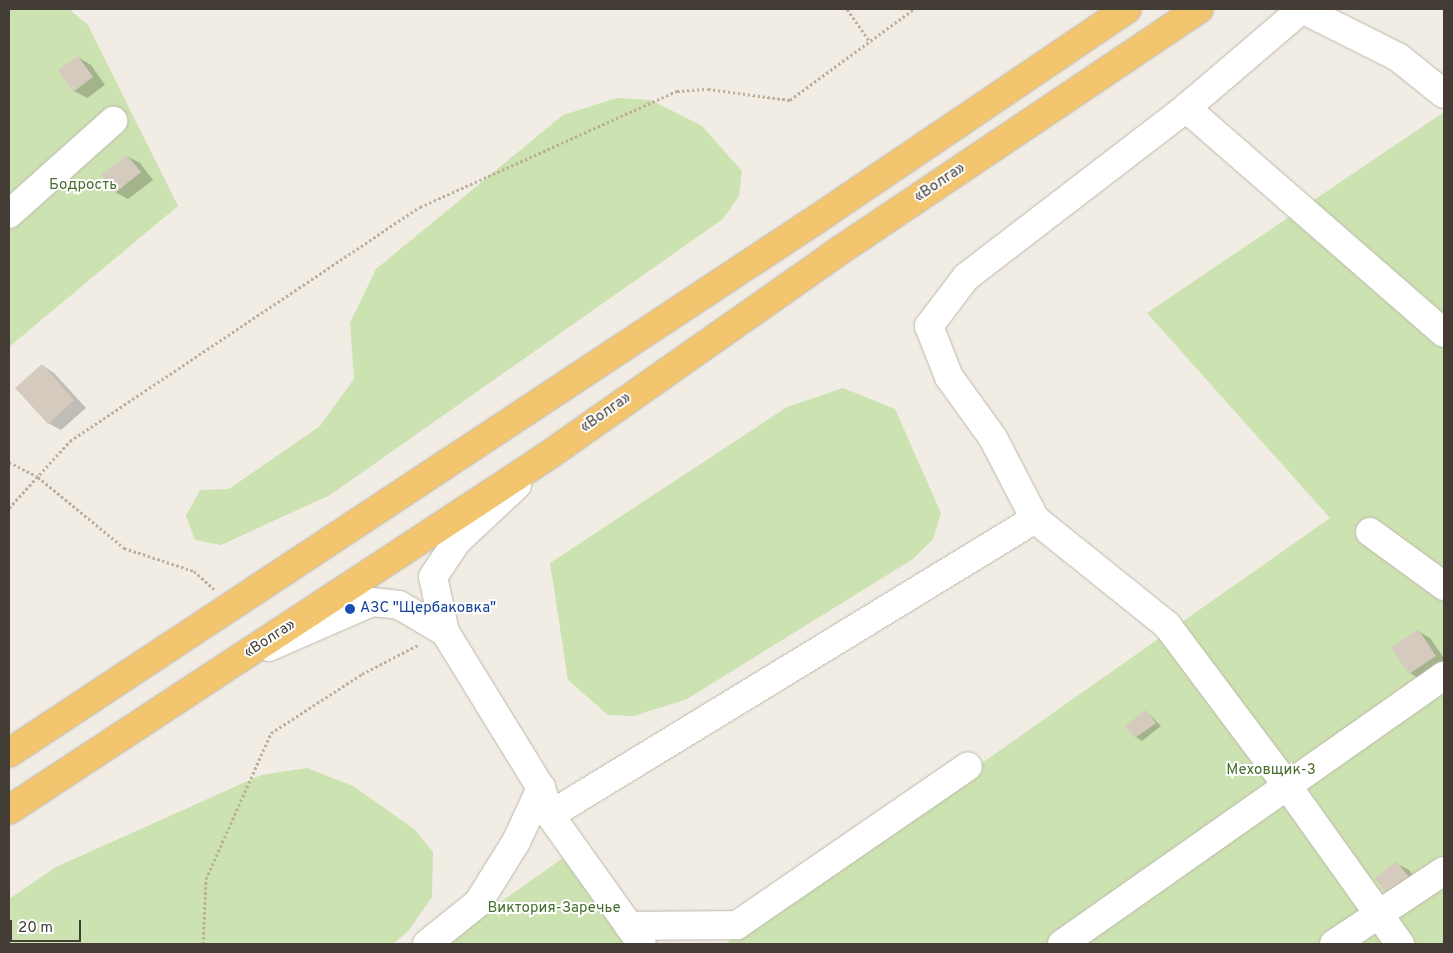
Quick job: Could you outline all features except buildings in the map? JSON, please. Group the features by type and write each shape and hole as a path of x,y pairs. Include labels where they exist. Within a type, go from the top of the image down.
{"highway":[{"path":"9,753 808,224 1127,9"},
{"name":"«Волга»","path":"9,810 549,455 836,253 1199,9"}],"street":[{"path":"1400,944 1376,914 1288,787 1167,625 1035,519 993,438 949,377 929,326 966,277 1186,108 1302,9 1398,57 1444,94"},
{"path":"1186,108 1444,333"},
{"path":"9,214 113,121"},
{"path":"549,455 457,541 432,577 445,632 541,788 550,815 636,935 737,925 968,766"},
{"path":"550,815 1035,519"},
{"path":"1370,532 1444,586"},
{"path":"241,658 372,602 399,605 445,632"},
{"path":"1062,944 1444,676"},
{"path":"427,944 478,903 516,842 541,788"},
{"path":"1334,944 1376,914 1444,871"}],"path":[{"path":"847,9 870,42"},
{"path":"9,508 70,441 420,207 677,91 708,89 790,100 914,9"},
{"path":"9,462 38,477 124,548 194,571 221,596"},
{"path":"203,944 206,879 271,733 362,674 445,632"}],"green space":[{"name":"Бодрость","path":"9,9 69,9 88,25 178,206 9,347"},
{"path":"617,98 651,100 702,126 742,171 739,196 723,219 330,495 221,545 195,540 186,516 200,490 229,489 320,426 354,379 350,323 376,269 563,115"},
{"name":"Меховщик-3","path":"1444,112 1444,944 725,944 1330,518 1147,313"},
{"path":"843,388 895,409 941,513 933,539 913,559 687,699 634,716 608,715 568,680 550,563 787,407"},
{"path":"307,768 353,786 414,829 433,852 432,897 409,930 393,944 9,944 9,899 56,867 261,775"},
{"name":"Виктория-Заречье","path":"563,858 624,944 441,944"}],"place":[{"name":"АЗС \"Щербаковка\"","path":"350,609"}]}
